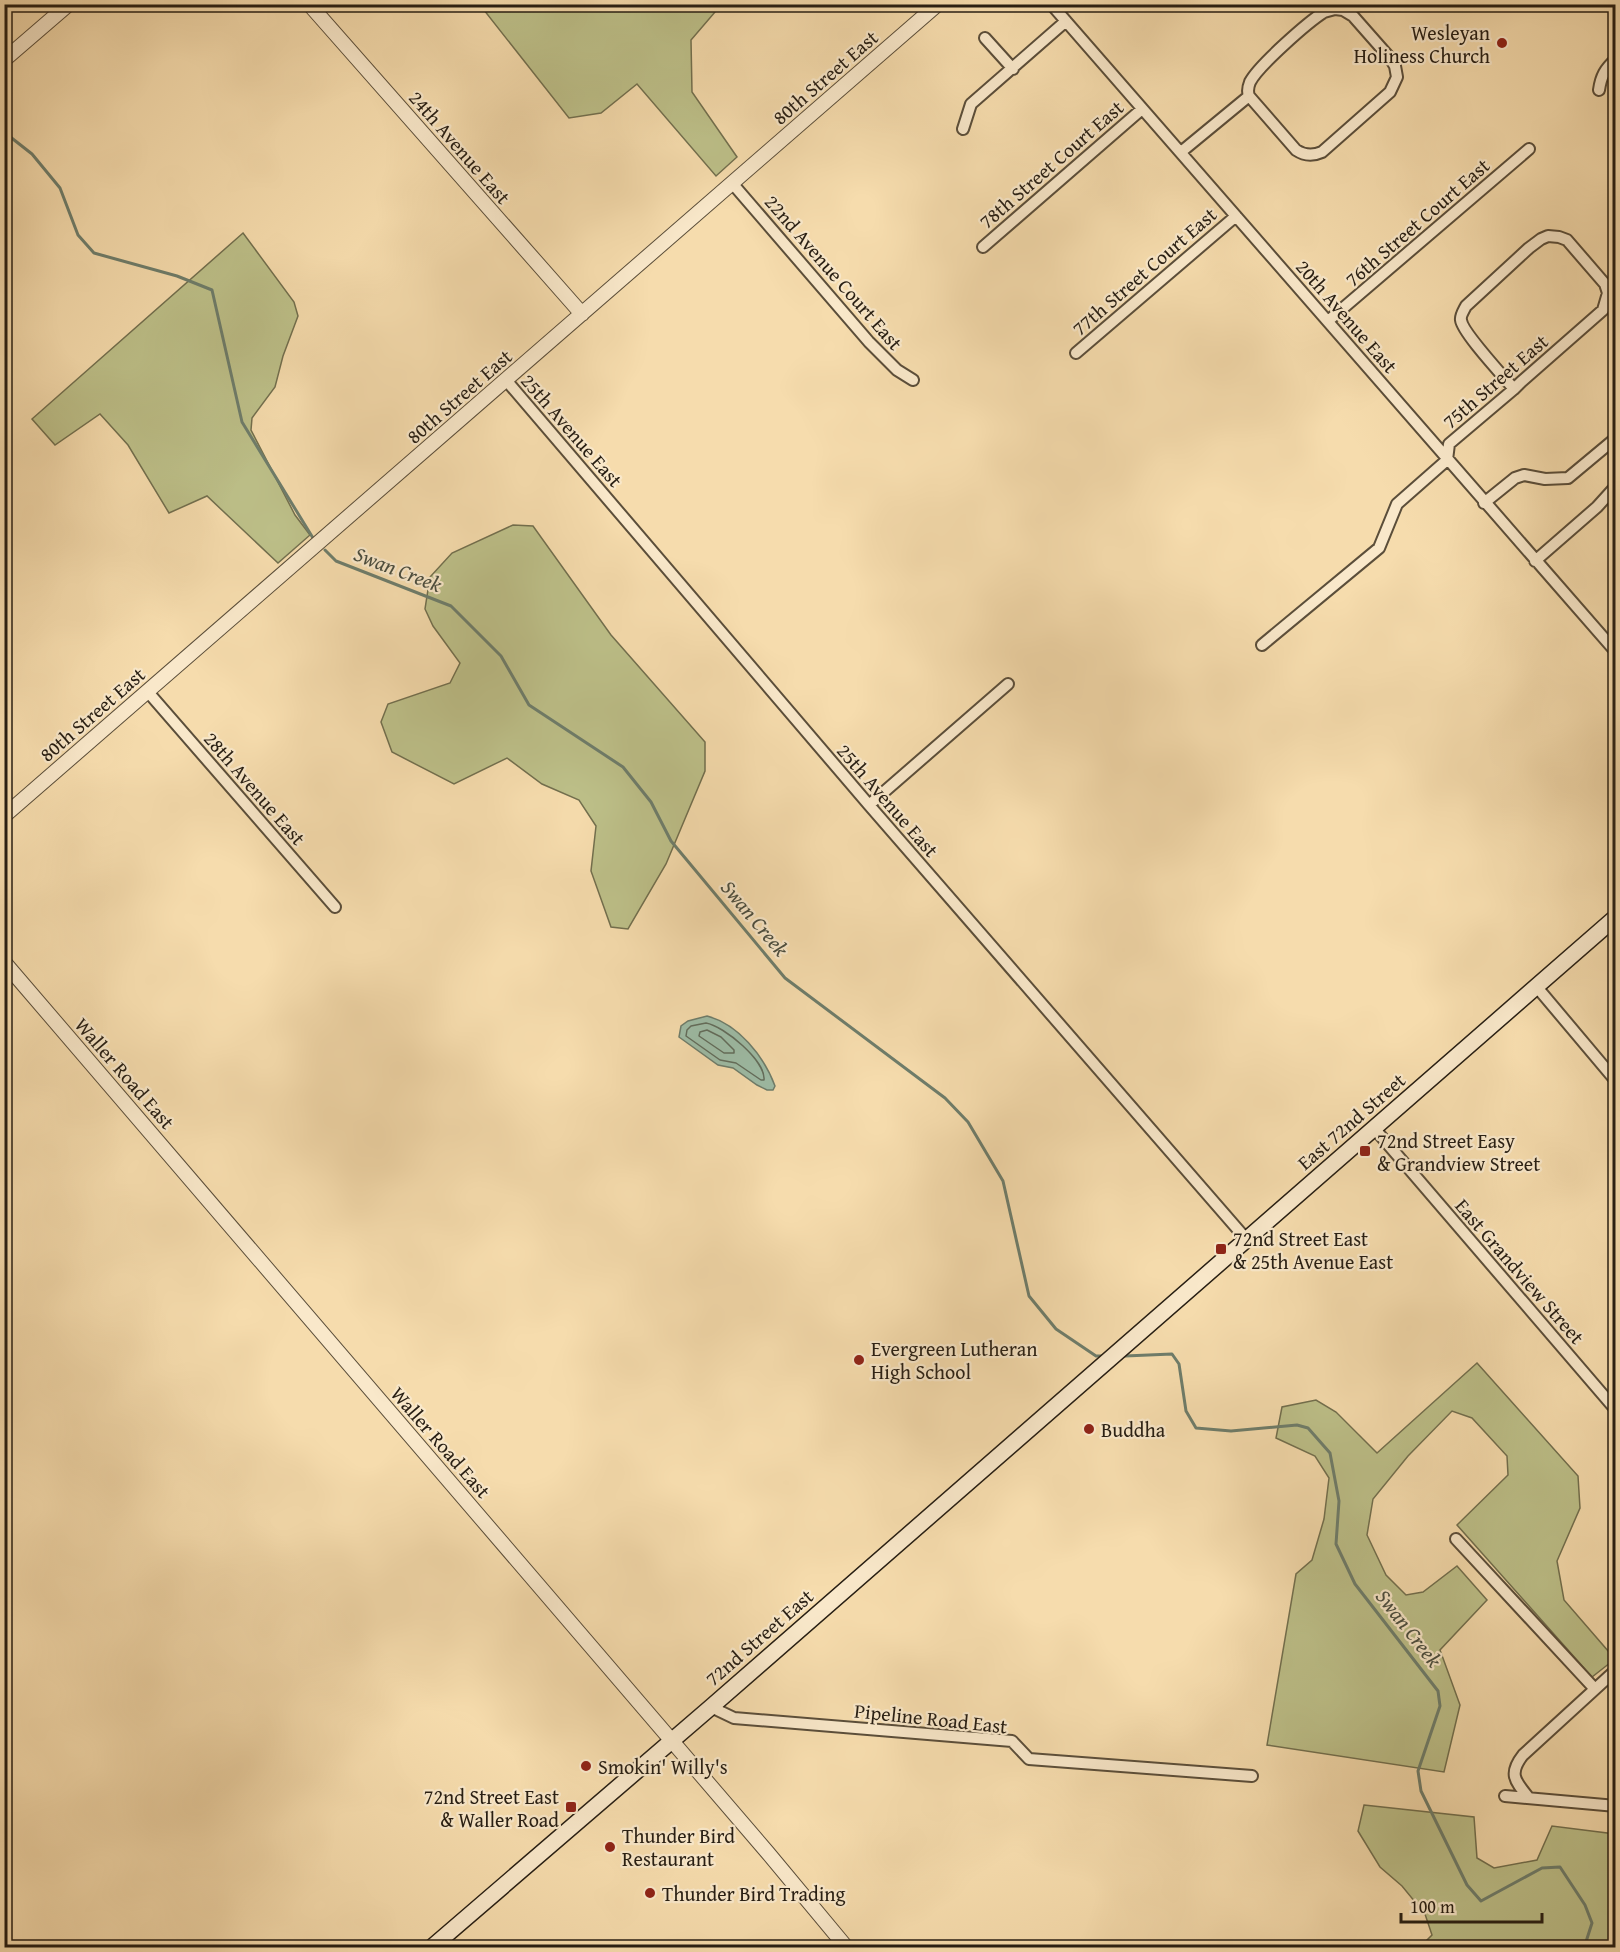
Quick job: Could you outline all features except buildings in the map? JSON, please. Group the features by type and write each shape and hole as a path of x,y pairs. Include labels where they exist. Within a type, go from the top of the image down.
{"main road":[{"name":"East 72nd Street","path":"1113,1357 1616,917"},
{"name":"72nd Street East","path":"431,1947 672,1742 1113,1357"}],"street":[{"path":"4,60 69,4"},
{"name":"24th Avenue East","path":"309,4 582,314"},
{"name":"80th Street East","path":"4,816 938,4"},
{"name":"20th Avenue East","path":"1051,4 1616,652"},
{"path":"1342,10 1353,16 1390,58 1397,71 1396,81 1390,92 1322,152 1315,155 1306,155 1296,150 1249,96 1247,90 1261,68 1311,22 1328,11 1342,10"},
{"path":"963,129 971,104 1066,21"},
{"path":"986,38 1013,69"},
{"path":"1599,90 1605,68 1616,59"},
{"path":"1182,152 1249,96"},
{"name":"78th Street Court East","path":"983,247 1142,109"},
{"name":"76th Street Court East","path":"1328,321 1529,149"},
{"name":"22nd Avenue Court East","path":"732,183 869,342 897,370 913,380"},
{"name":"77th Street Court East","path":"1076,353 1236,216"},
{"name":"75th Street East","path":"1262,645 1379,548 1397,504 1447,460 1449,444 1514,389 1603,310 1608,298 1608,289 1605,284 1572,245 1559,237 1548,236 1529,248 1466,306 1461,317 1463,326 1471,337 1514,389"},
{"name":"25th Avenue East","path":"506,380 869,805 1247,1240"},
{"path":"1484,503 1515,478 1524,475 1545,479 1568,478 1616,438"},
{"path":"1535,561 1597,507 1616,486"},
{"path":"869,805 1008,684"},
{"name":"28th Avenue East","path":"148,692 335,907"},
{"name":"Waller Road East","path":"4,962 847,1947"},
{"path":"1536,986 1616,1081"},
{"name":"East Grandview Street","path":"1374,1128 1616,1410"},
{"path":"1456,1539 1594,1688"},
{"path":"1529,1798 1516,1783 1514,1770 1516,1764 1594,1688 1616,1670"},
{"name":"Pipeline Road East","path":"711,1707 734,1719 1012,1741 1029,1760 1252,1776"},
{"path":"1505,1796 1616,1806"}],"green space":[{"path":"480,5 721,5 691,40 692,92 737,157 716,176 637,84 601,113 569,118"},
{"path":"243,233 294,302 298,316 283,356 275,387 252,418 251,430 295,515 310,535 278,563 207,496 169,513 128,445 100,414 55,445 32,419"},
{"path":"513,525 533,526 611,635 705,742 705,771 666,864 628,929 611,927 591,871 596,826 579,800 542,784 507,758 454,784 392,752 381,722 388,704 450,683 460,663 433,626 425,609 430,577 452,553"},
{"path":"1477,1363 1578,1476 1580,1508 1557,1561 1564,1600 1615,1659 1592,1677 1457,1525 1508,1475 1507,1456 1472,1418 1452,1411 1408,1456 1373,1499 1367,1535 1386,1575 1406,1595 1423,1592 1457,1566 1487,1600 1440,1650 1460,1705 1444,1772 1267,1745 1296,1574 1312,1560 1324,1519 1329,1478 1315,1456 1276,1438 1282,1407 1316,1400 1336,1412 1377,1453"},
{"path":"1364,1805 1474,1817 1477,1858 1494,1868 1537,1860 1552,1826 1615,1834 1615,1947 1420,1947 1432,1935 1425,1914 1402,1886 1380,1867 1358,1831"}],"water":[{"path":"707,1016 729,1026 757,1053 775,1086 773,1090 757,1085 733,1068 718,1065 679,1037 681,1026 688,1021"}],"waterway":[{"name":"Swan Creek","path":"4,132 32,154 60,188 78,235 94,253 177,276 212,290 242,422 313,538"},
{"name":"Swan Creek","path":"325,550 336,561 451,606 501,656 529,705 623,767 651,802 671,841 785,978 945,1098 968,1122 1003,1181 1029,1296 1056,1329 1096,1356 1102,1356"},
{"name":"Swan Creek","path":"1125,1356 1172,1354 1179,1364 1186,1411 1196,1428 1231,1431 1297,1425 1308,1428 1330,1453 1339,1501 1336,1544 1355,1584 1438,1691 1440,1706 1418,1771 1421,1791 1467,1885 1481,1901 1542,1868 1560,1867 1585,1905 1592,1923 1584,1948"}],"place":[{"name":"Wesleyan Holiness Church","path":"1502,43"},
{"name":"72nd Street Easy & Grandview Street","path":"1365,1151"},
{"name":"72nd Street East & 25th Avenue East","path":"1221,1249"},
{"name":"Evergreen Lutheran High School","path":"859,1360"},
{"name":"Buddha","path":"1089,1429"},
{"name":"Smokin' Willy's","path":"586,1766"},
{"name":"72nd Street East & Waller Road","path":"571,1807"},
{"name":"Thunder Bird Restaurant","path":"610,1847"},
{"name":"Thunder Bird Trading","path":"650,1893"}]}
